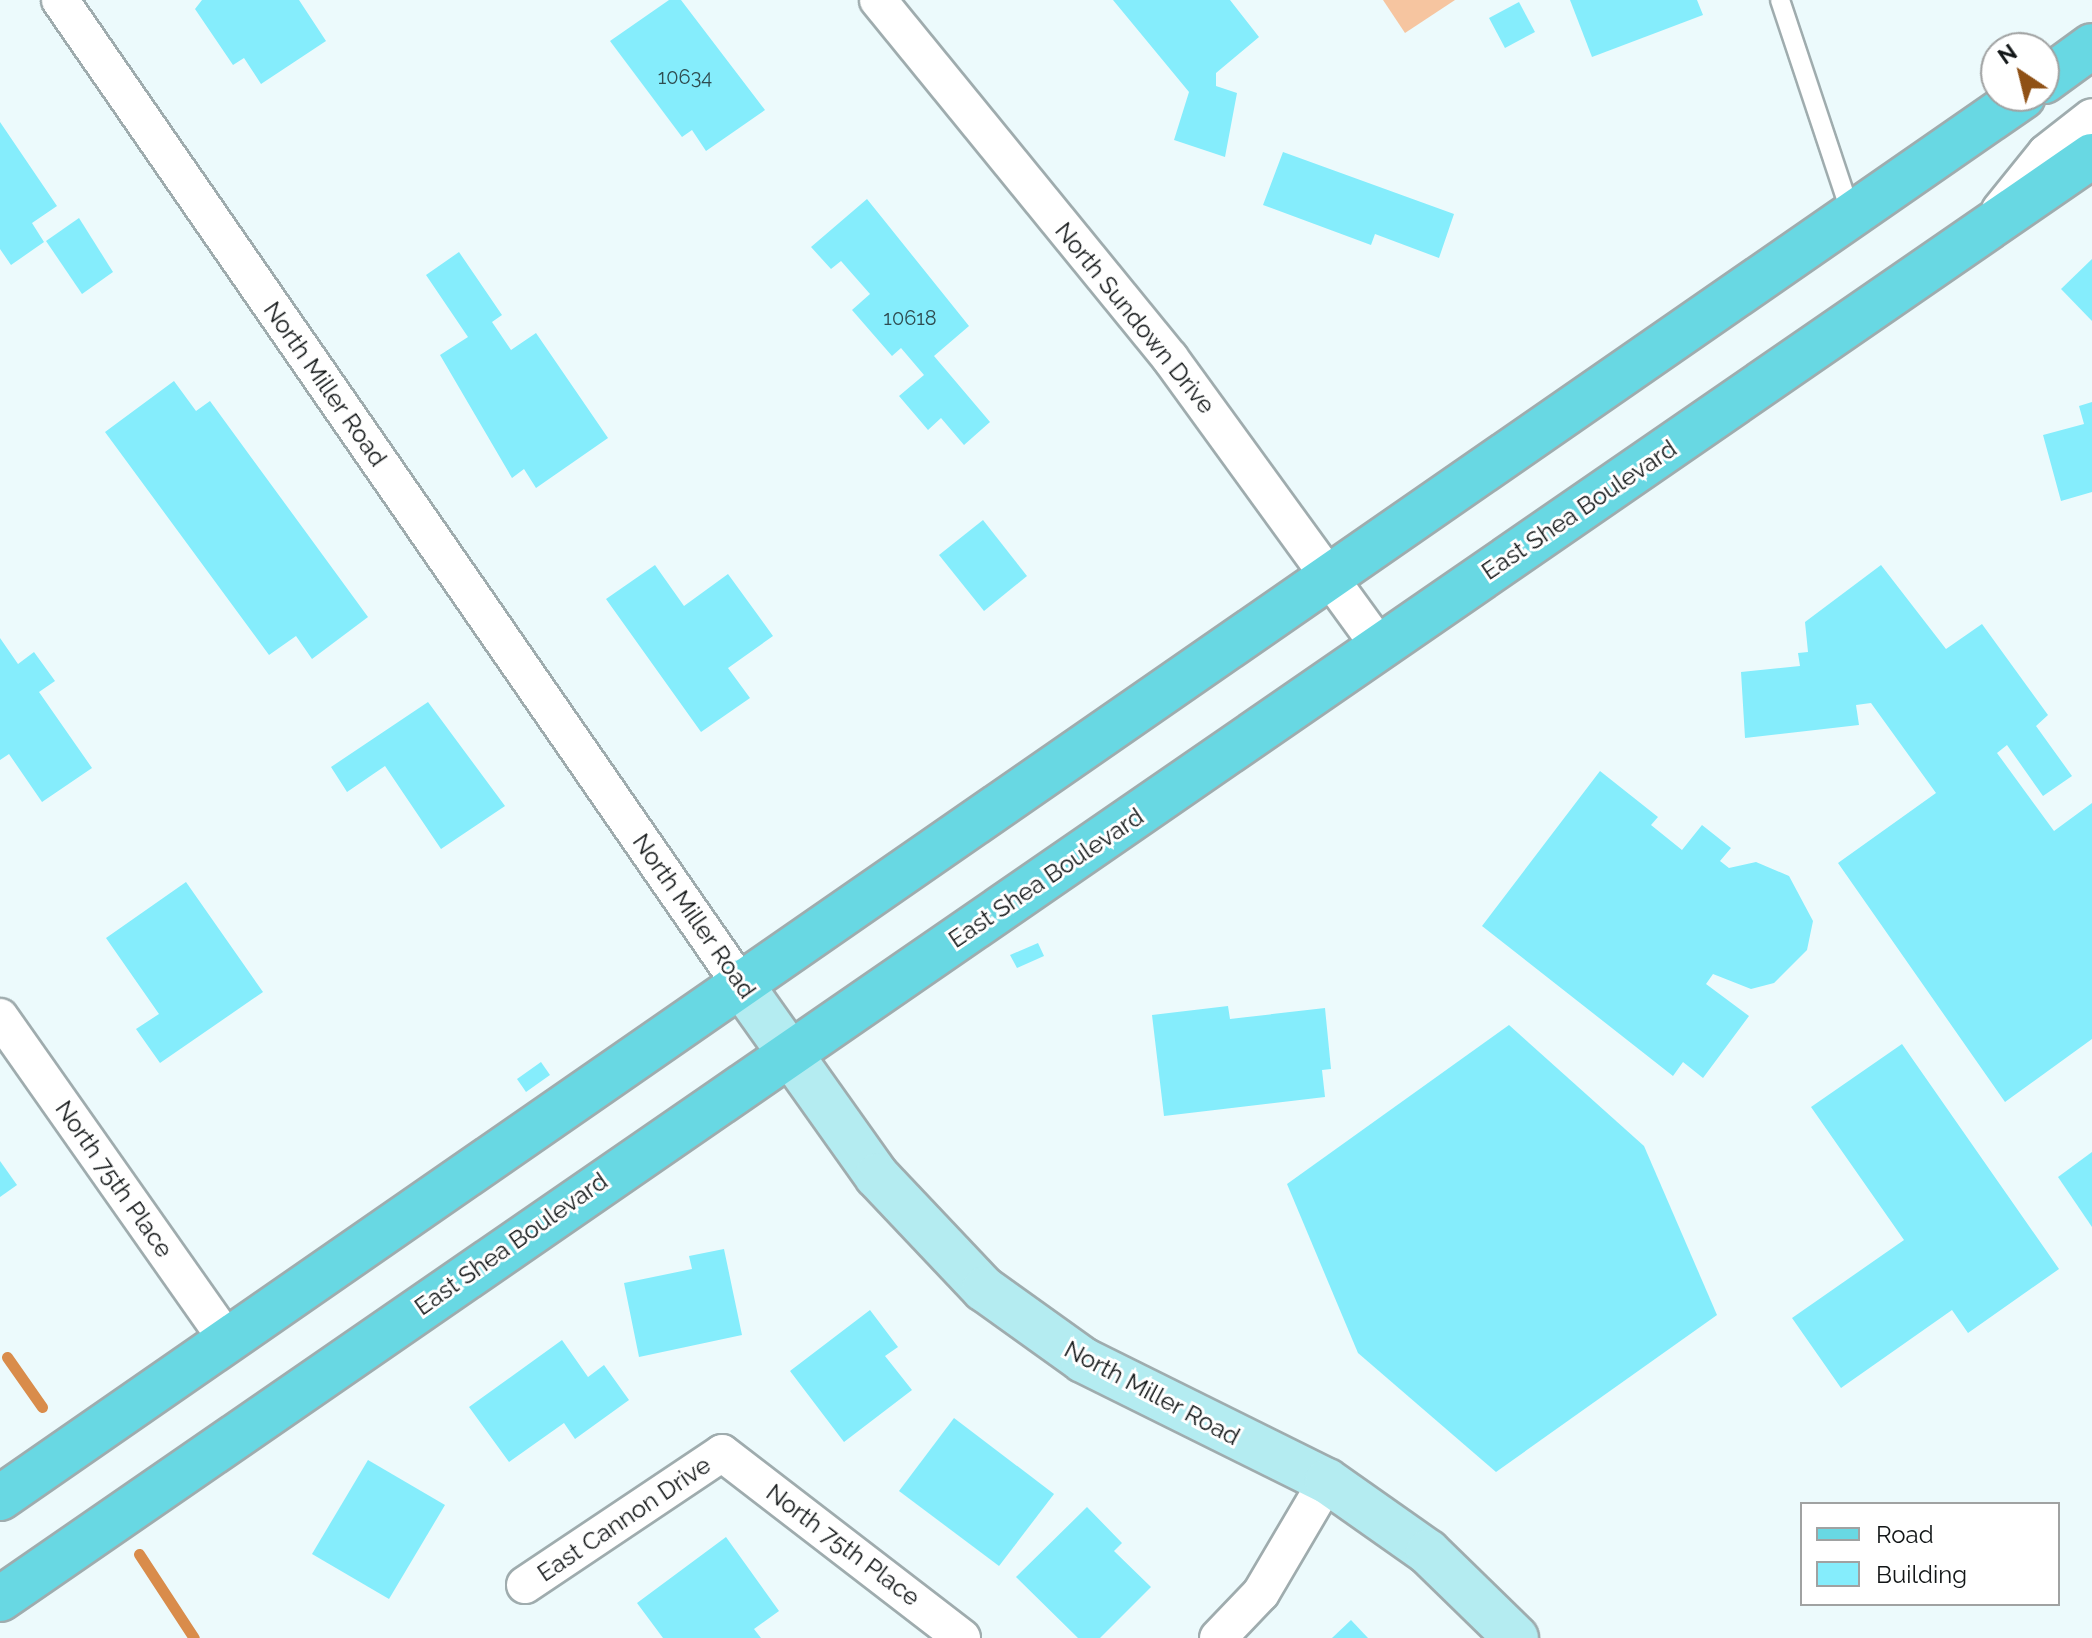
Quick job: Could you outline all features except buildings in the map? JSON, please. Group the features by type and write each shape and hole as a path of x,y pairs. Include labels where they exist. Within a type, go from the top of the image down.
{"main road":[{"path":"2060,69 2092,46"},
{"path":"0,1498 739,982 1331,578 1853,218 2001,112"},
{"name":"East Shea Boulevard","path":"0,1599 788,1052 2092,156"}],"street":[{"name":"North Miller Road","path":"60,0 739,982 908,1215 1028,1324 1131,1387 1327,1481 1428,1552 1516,1638"},
{"name":"North Sundown Drive","path":"878,0 1170,358 1379,646"},
{"path":"1981,234 2046,153 2092,117"},
{"name":"North 75th Place","path":"0,1017 228,1341"},
{"name":"North 75th Place","path":"722,1453 962,1638"},
{"name":"East Cannon Drive","path":"525,1585 722,1453"},
{"path":"1218,1638 1261,1593 1327,1481"}],"lane":[{"path":"1780,0 1853,218"}],"shaded area":[{"path":"1383,0 1455,0 1405,33"}],"waterway":[{"path":"7,1357 42,1407"},
{"path":"139,1554 194,1638"}]}
